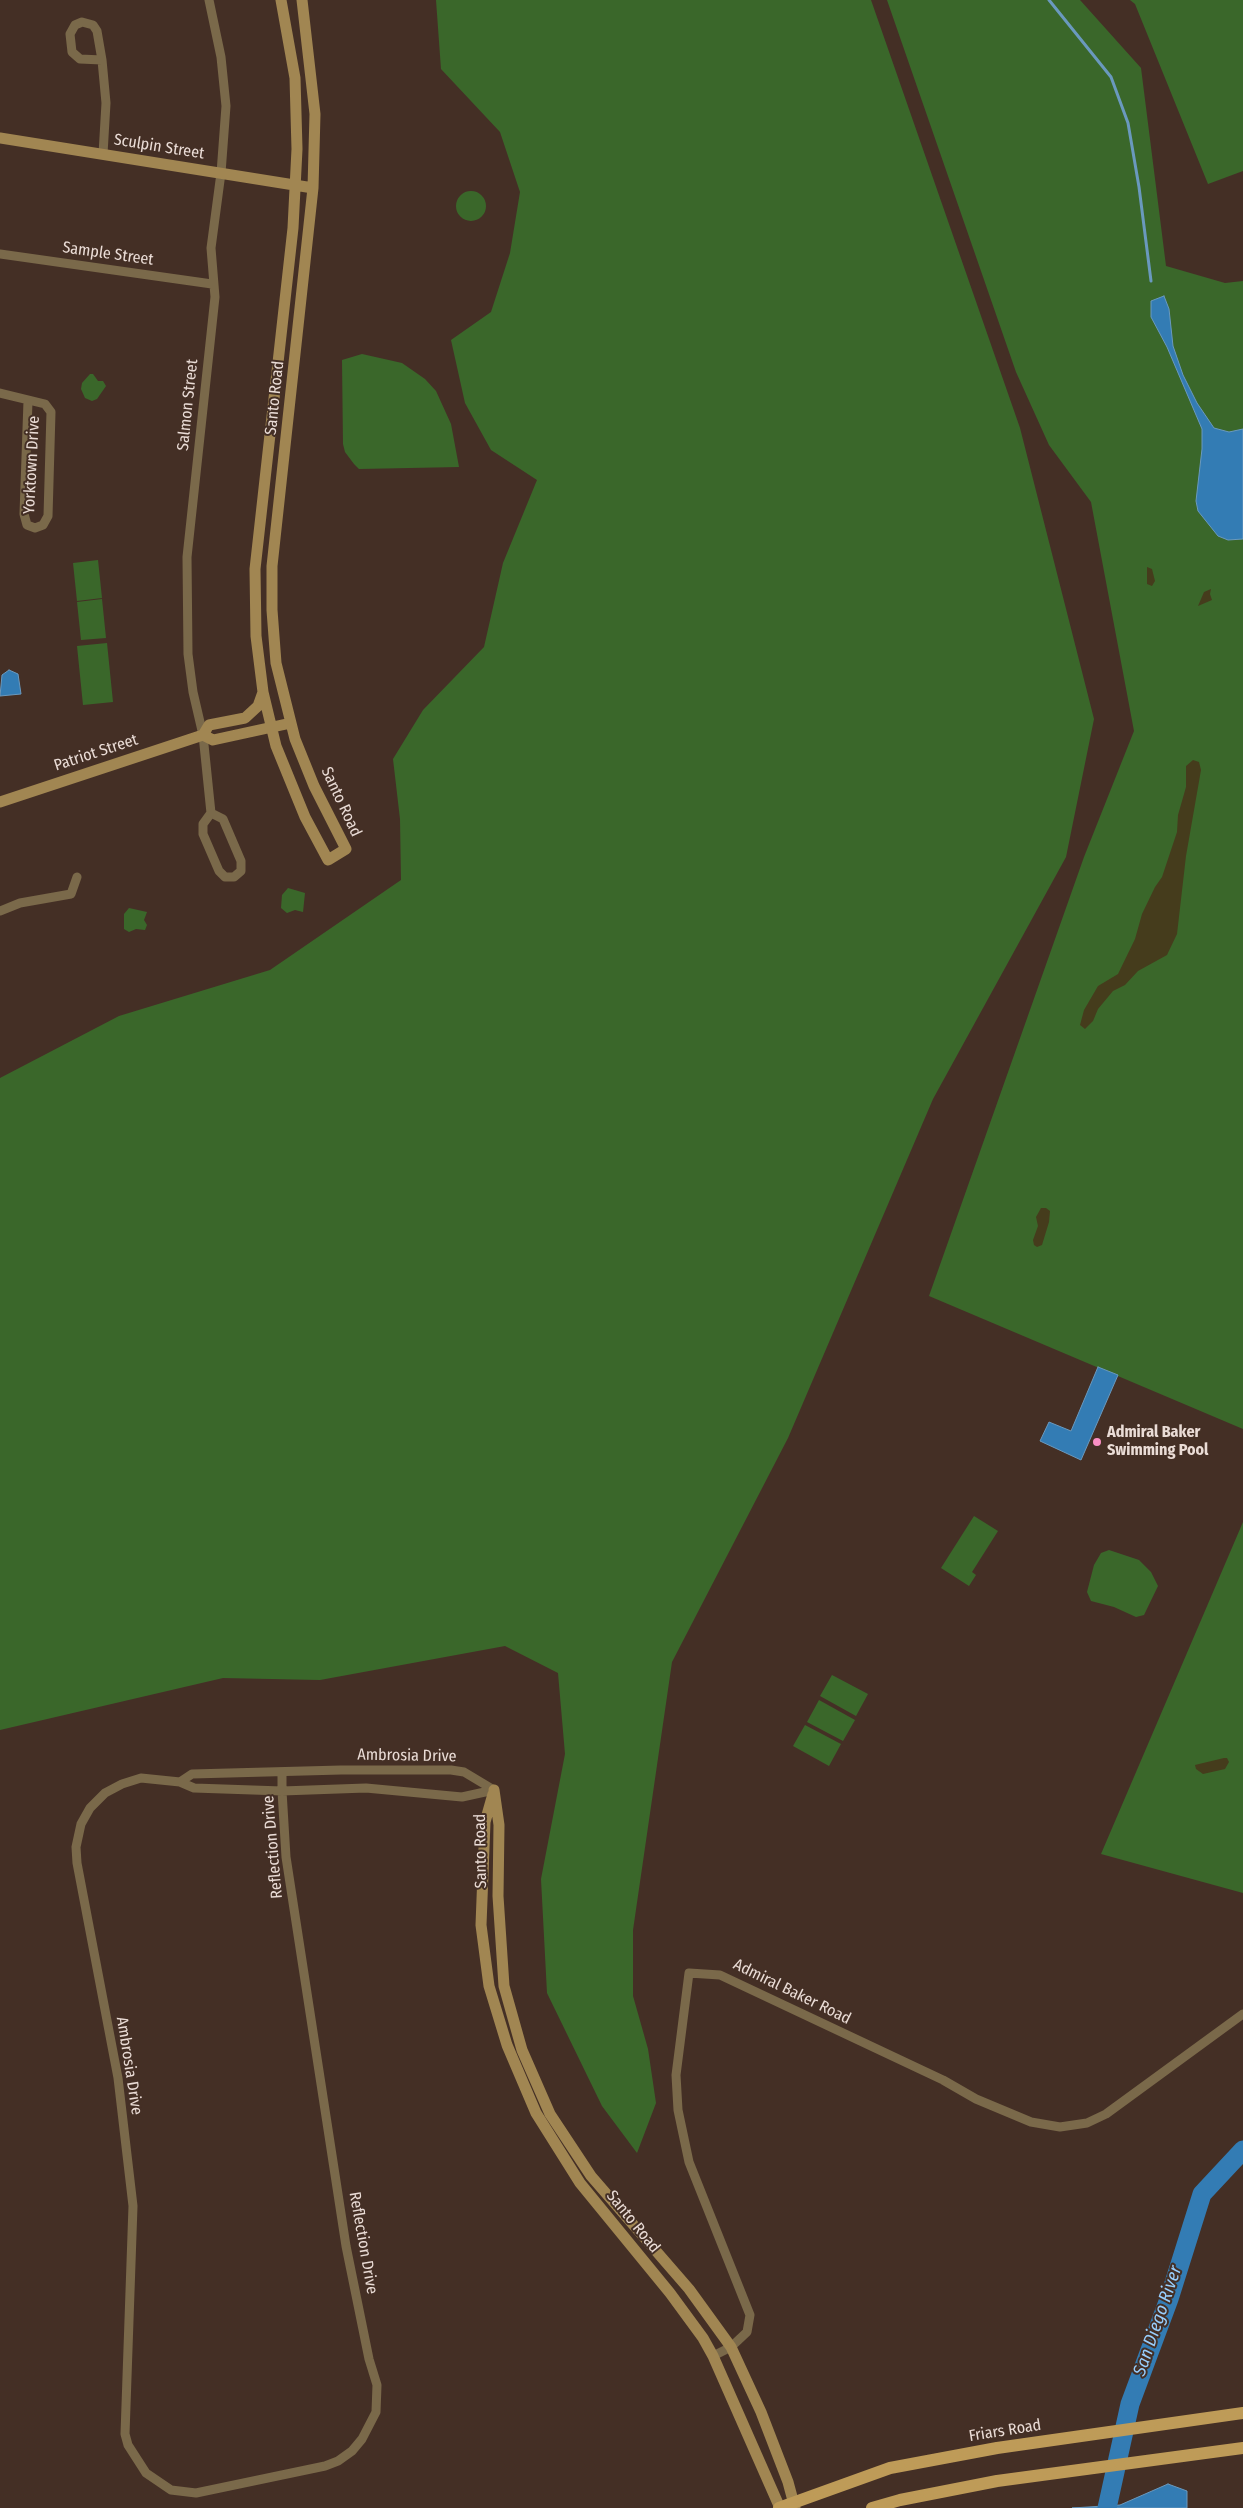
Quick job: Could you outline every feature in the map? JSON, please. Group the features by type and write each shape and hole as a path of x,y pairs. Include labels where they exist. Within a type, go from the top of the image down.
{"main road":[{"name":"Friars Road","path":"779,2508 795,2505 890,2468 996,2448 1243,2413"},
{"path":"872,2508 900,2500 998,2482 1243,2448"}],"street":[{"name":"Salmon Street","path":"209,0 221,57 226,106 221,173 211,248 212,284 215,297 187,557 188,654 193,692 203,735 212,813 203,824 203,834 220,871 226,877 234,877 241,871 240,861 223,819 212,813"},
{"name":"Santo Road","path":"281,0 295,78 297,149 286,291 255,568 256,636 263,692 276,746 304,817 328,860 346,849 314,786 292,723 282,689 273,637 272,566 313,188 315,114 302,0"},
{"path":"102,60 80,59 72,52 70,34 75,26 82,22 94,25 97,31 102,60 106,103 104,154"},
{"name":"Sculpin Street","path":"0,138 313,188"},
{"name":"Sample Street","path":"0,254 212,284"},
{"name":"Yorktown Drive","path":"0,393 45,404 51,412 48,516 43,525 35,528 27,525 24,514 28,400"},
{"name":"Patriot Street","path":"0,802 203,735 209,725 245,718 258,706 263,692"},
{"name":"Patriot Street","path":"203,735 213,740 292,723"},
{"path":"0,912 20,903 71,894 77,877"},
{"name":"Ambrosia Drive","path":"180,1782 192,1774 341,1770 451,1770 464,1772 494,1790"},
{"name":"Reflection Drive","path":"125,2434 128,2445 146,2473 172,2490 196,2493 325,2466 338,2461 352,2451 362,2439 376,2412 376,2385 346,2246 286,1857 282,1773"},
{"name":"Ambrosia Drive","path":"125,2434 133,2206 118,2078 77,1863 76,1847 81,1824 90,1808 105,1793 122,1784 141,1778 180,1782 194,1788 282,1791 366,1788 462,1797 494,1790"},
{"name":"Santo Road","path":"494,1790 499,1825 498,1896 504,1986 526,2059 550,2114 591,2176 689,2289 732,2347 761,2412 795,2505"},
{"name":"Santo Road","path":"494,1790 485,1822 482,1925 490,1986 506,2045 536,2113 580,2183 670,2293 714,2356 779,2508"},
{"name":"Admiral Baker Road","path":"714,2356 732,2347 748,2332 750,2315 689,2162 678,2110 676,2076 689,1972 720,1975 976,2098 1031,2122 1060,2127 1087,2123 1106,2114 1243,2014"}],"green space":[{"path":"436,0 871,0 1020,428 1094,719 1066,857 933,1099 788,1438 672,1662 633,1930 633,1996 648,2049 656,2103 637,2153 602,2106 547,1993 541,1879 565,1754 558,1673 505,1646 320,1680 223,1678 0,1730 0,1078 119,1016 270,970 401,880 400,819 393,759 423,710 484,647 503,563 537,480 491,450 465,403 451,340 491,312 510,253 520,192 500,132 441,69"},
{"path":"887,0 1080,0 1141,68 1166,266 1225,283 1243,281 1243,1429 929,1296 1084,857 1134,731 1091,502 1049,445 1016,372"},
{"path":"1130,0 1243,0 1243,171 1208,184 1135,4"},
{"path":"471,191 477,192 485,200 485,212 477,220 471,221 465,220 457,212 456,206 457,200 465,192"},
{"path":"362,354 402,363 425,379 436,391 451,424 459,467 359,469 354,464 345,452 343,444 342,360"},
{"path":"90,374 93,374 98,381 103,381 106,386 97,399 92,401 85,398 81,389 82,383"},
{"path":"98,560 102,598 77,601 73,563"},
{"path":"102,599 106,638 81,640 77,602"},
{"path":"107,643 113,702 83,705 77,646"},
{"path":"288,888 305,893 303,912 295,910 287,913 281,908 282,895"},
{"path":"129,908 147,912 144,920 147,925 145,930 136,929 129,932 124,929 124,914"},
{"path":"974,1516 998,1531 972,1572 976,1575 969,1586 941,1568"},
{"path":"1243,1522 1243,1893 1101,1854"},
{"path":"1109,1550 1139,1560 1151,1572 1158,1586 1144,1615 1136,1617 1114,1607 1091,1601 1087,1592 1094,1565 1101,1553"},
{"path":"832,1675 868,1694 856,1716 820,1696"},
{"path":"819,1700 855,1720 843,1741 807,1722"},
{"path":"805,1725 841,1744 829,1766 793,1746"}],"sand":[{"path":"1147,567 1152,569 1155,581 1152,586 1147,584"},
{"path":"1211,589 1212,600 1198,606 1204,592"},
{"path":"1193,760 1199,762 1201,770 1186,856 1177,934 1167,955 1138,971 1125,985 1113,991 1098,1009 1093,1021 1085,1029 1080,1025 1084,1010 1098,986 1118,974 1135,939 1142,914 1162,877 1177,832 1178,815 1186,787 1186,766"},
{"path":"1041,1208 1046,1208 1050,1211 1049,1222 1042,1245 1037,1247 1034,1245 1033,1240 1038,1226 1036,1217"},
{"path":"1227,1758 1229,1762 1225,1769 1203,1774 1196,1769 1195,1765"}],"water":[{"path":"1164,296 1169,309 1173,346 1183,375 1197,403 1214,428 1229,432 1243,429 1243,539 1228,540 1218,536 1198,511 1196,501 1202,449 1202,429 1167,347 1151,317 1151,301"},
{"path":"9,670 18,674 21,694 0,696 2,675"},
{"path":"1098,1367 1118,1375 1081,1460 1040,1441 1049,1422 1071,1431"},
{"path":"1168,2484 1187,2491 1187,2508 1072,2508 1120,2505"}],"waterway":[{"path":"1049,0 1111,77 1128,123 1139,187 1151,281"},
{"name":"San Diego River","path":"1107,2508 1130,2404 1169,2299 1202,2194 1243,2150"}],"place":[{"name":"Admiral Baker Swimming Pool","path":"1097,1442"}]}
